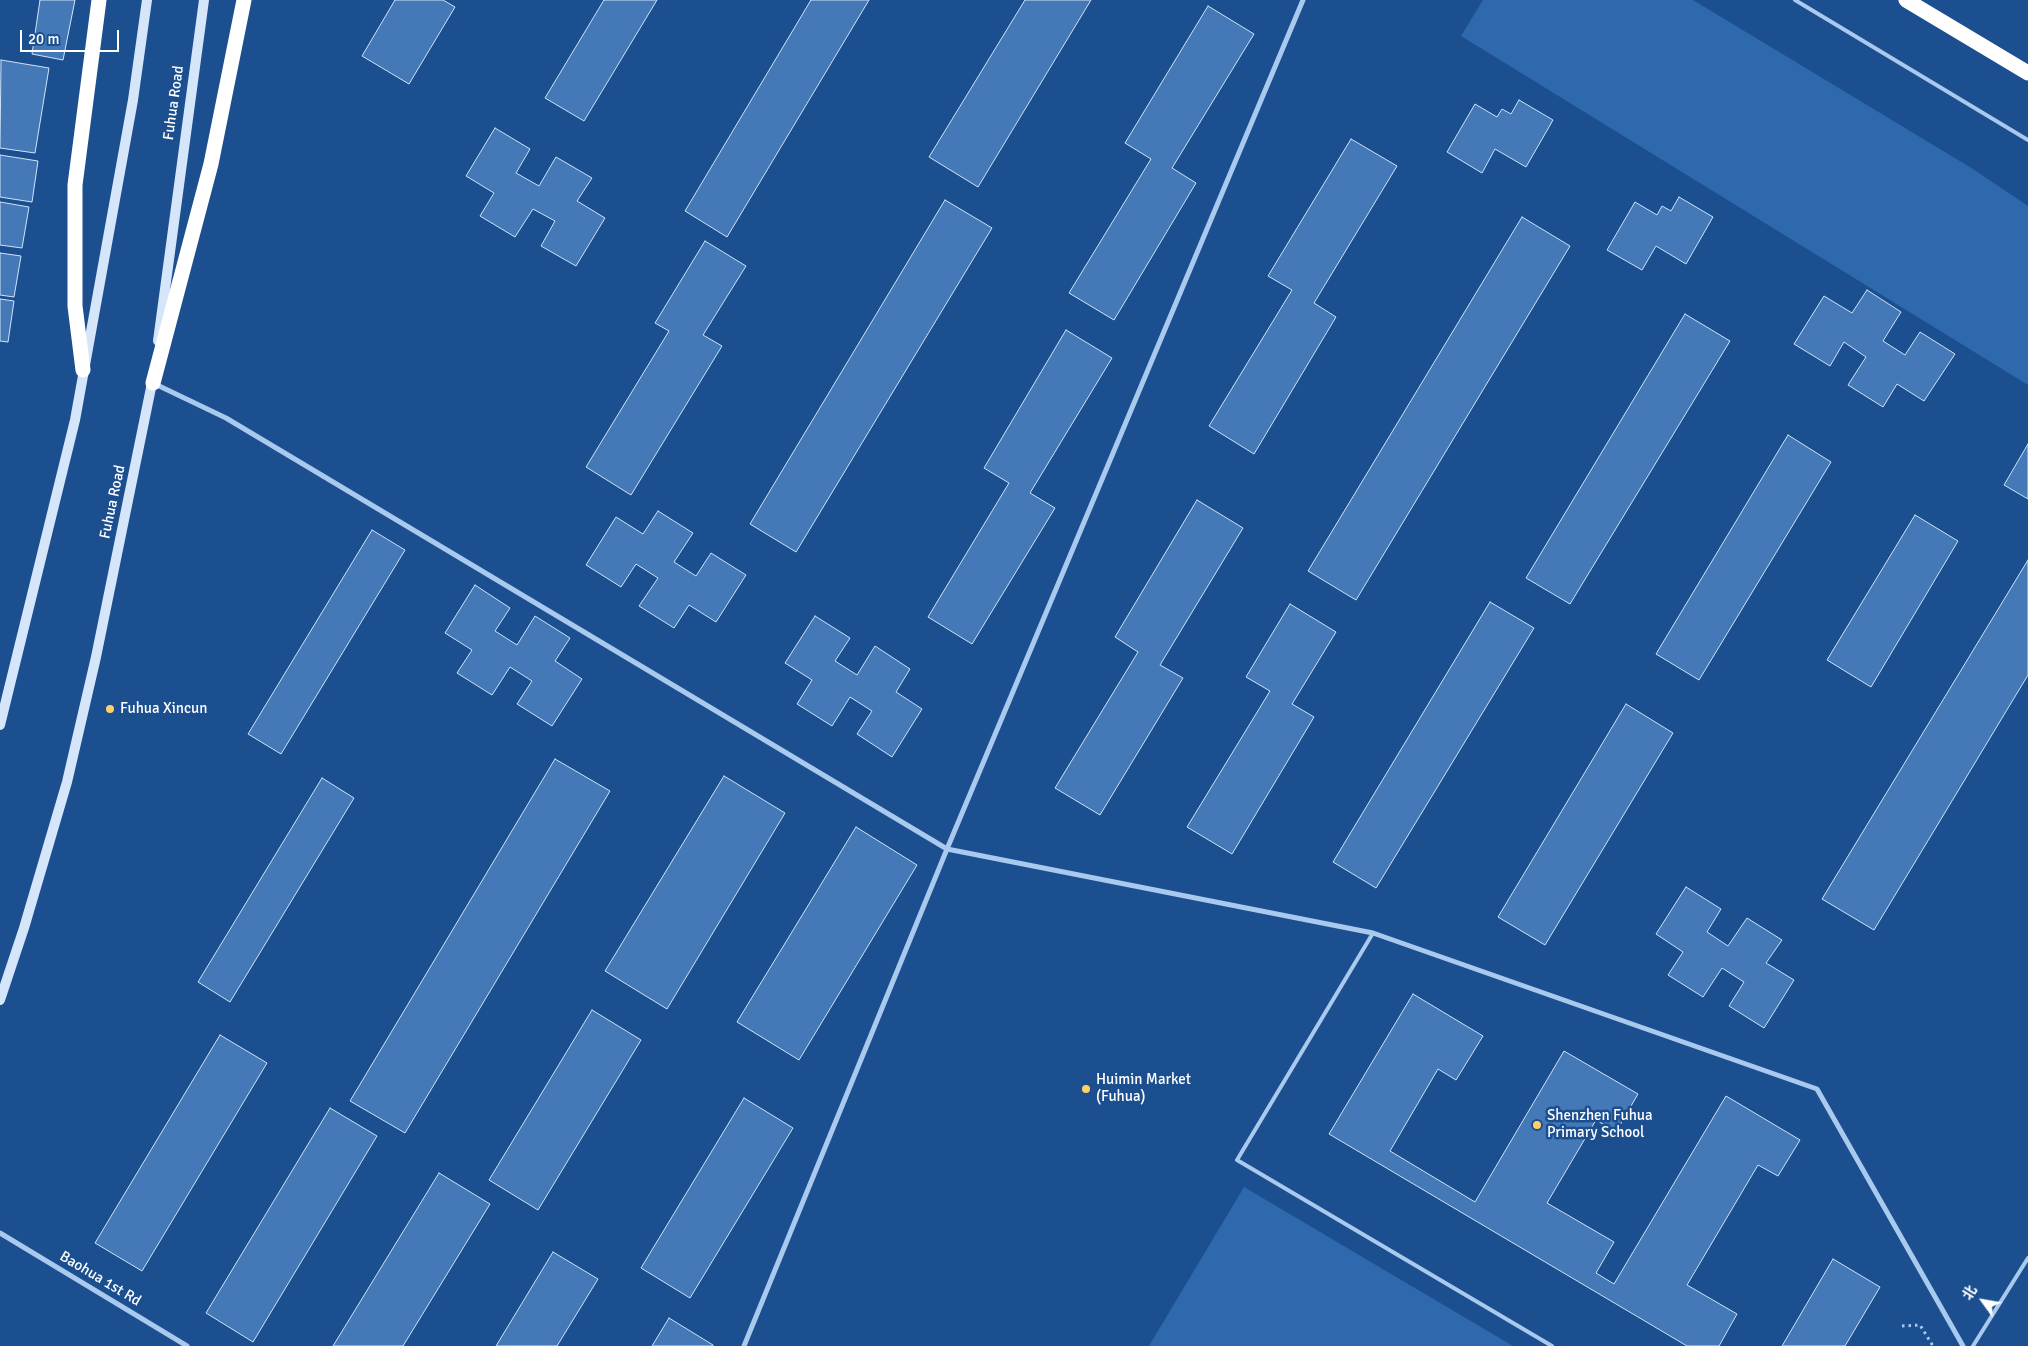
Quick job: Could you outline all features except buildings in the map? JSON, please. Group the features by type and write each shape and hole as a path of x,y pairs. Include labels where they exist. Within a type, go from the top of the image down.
{"highway":[{"path":"83,370 76,306 75,185 99,0"},
{"path":"152,383 211,164 244,0"},
{"path":"1906,0 2028,73"}],"main road":[{"path":"0,725 75,420 133,100 147,0"},
{"name":"Fuhua Road","path":"0,1000 24,928 67,782 96,657 152,383 204,0"}],"street":[{"path":"744,1346 947,849 1303,0"},
{"path":"152,383 226,418 947,849 1372,933 1817,1089 1964,1346"},
{"name":"Baohua 1st Rd","path":"0,1232 186,1346"}],"lane":[{"path":"1795,0 2028,140"},
{"path":"1372,933 1238,1160 1552,1346"},
{"path":"1974,1346 2028,1258"}],"path":[{"path":"1902,1326 1920,1325 1933,1346"}],"shaded area":[{"path":"1483,0 1693,0 1973,169 2028,206 2028,385 1461,36"},
{"path":"1244,1187 1513,1346 1149,1346"}],"place":[{"name":"Fuhua Xincun","path":"110,709"},
{"name":"Huimin Market (Fuhua)","path":"1086,1089"},
{"name":"Shenzhen Fuhua Primary School","path":"1537,1125"}]}
